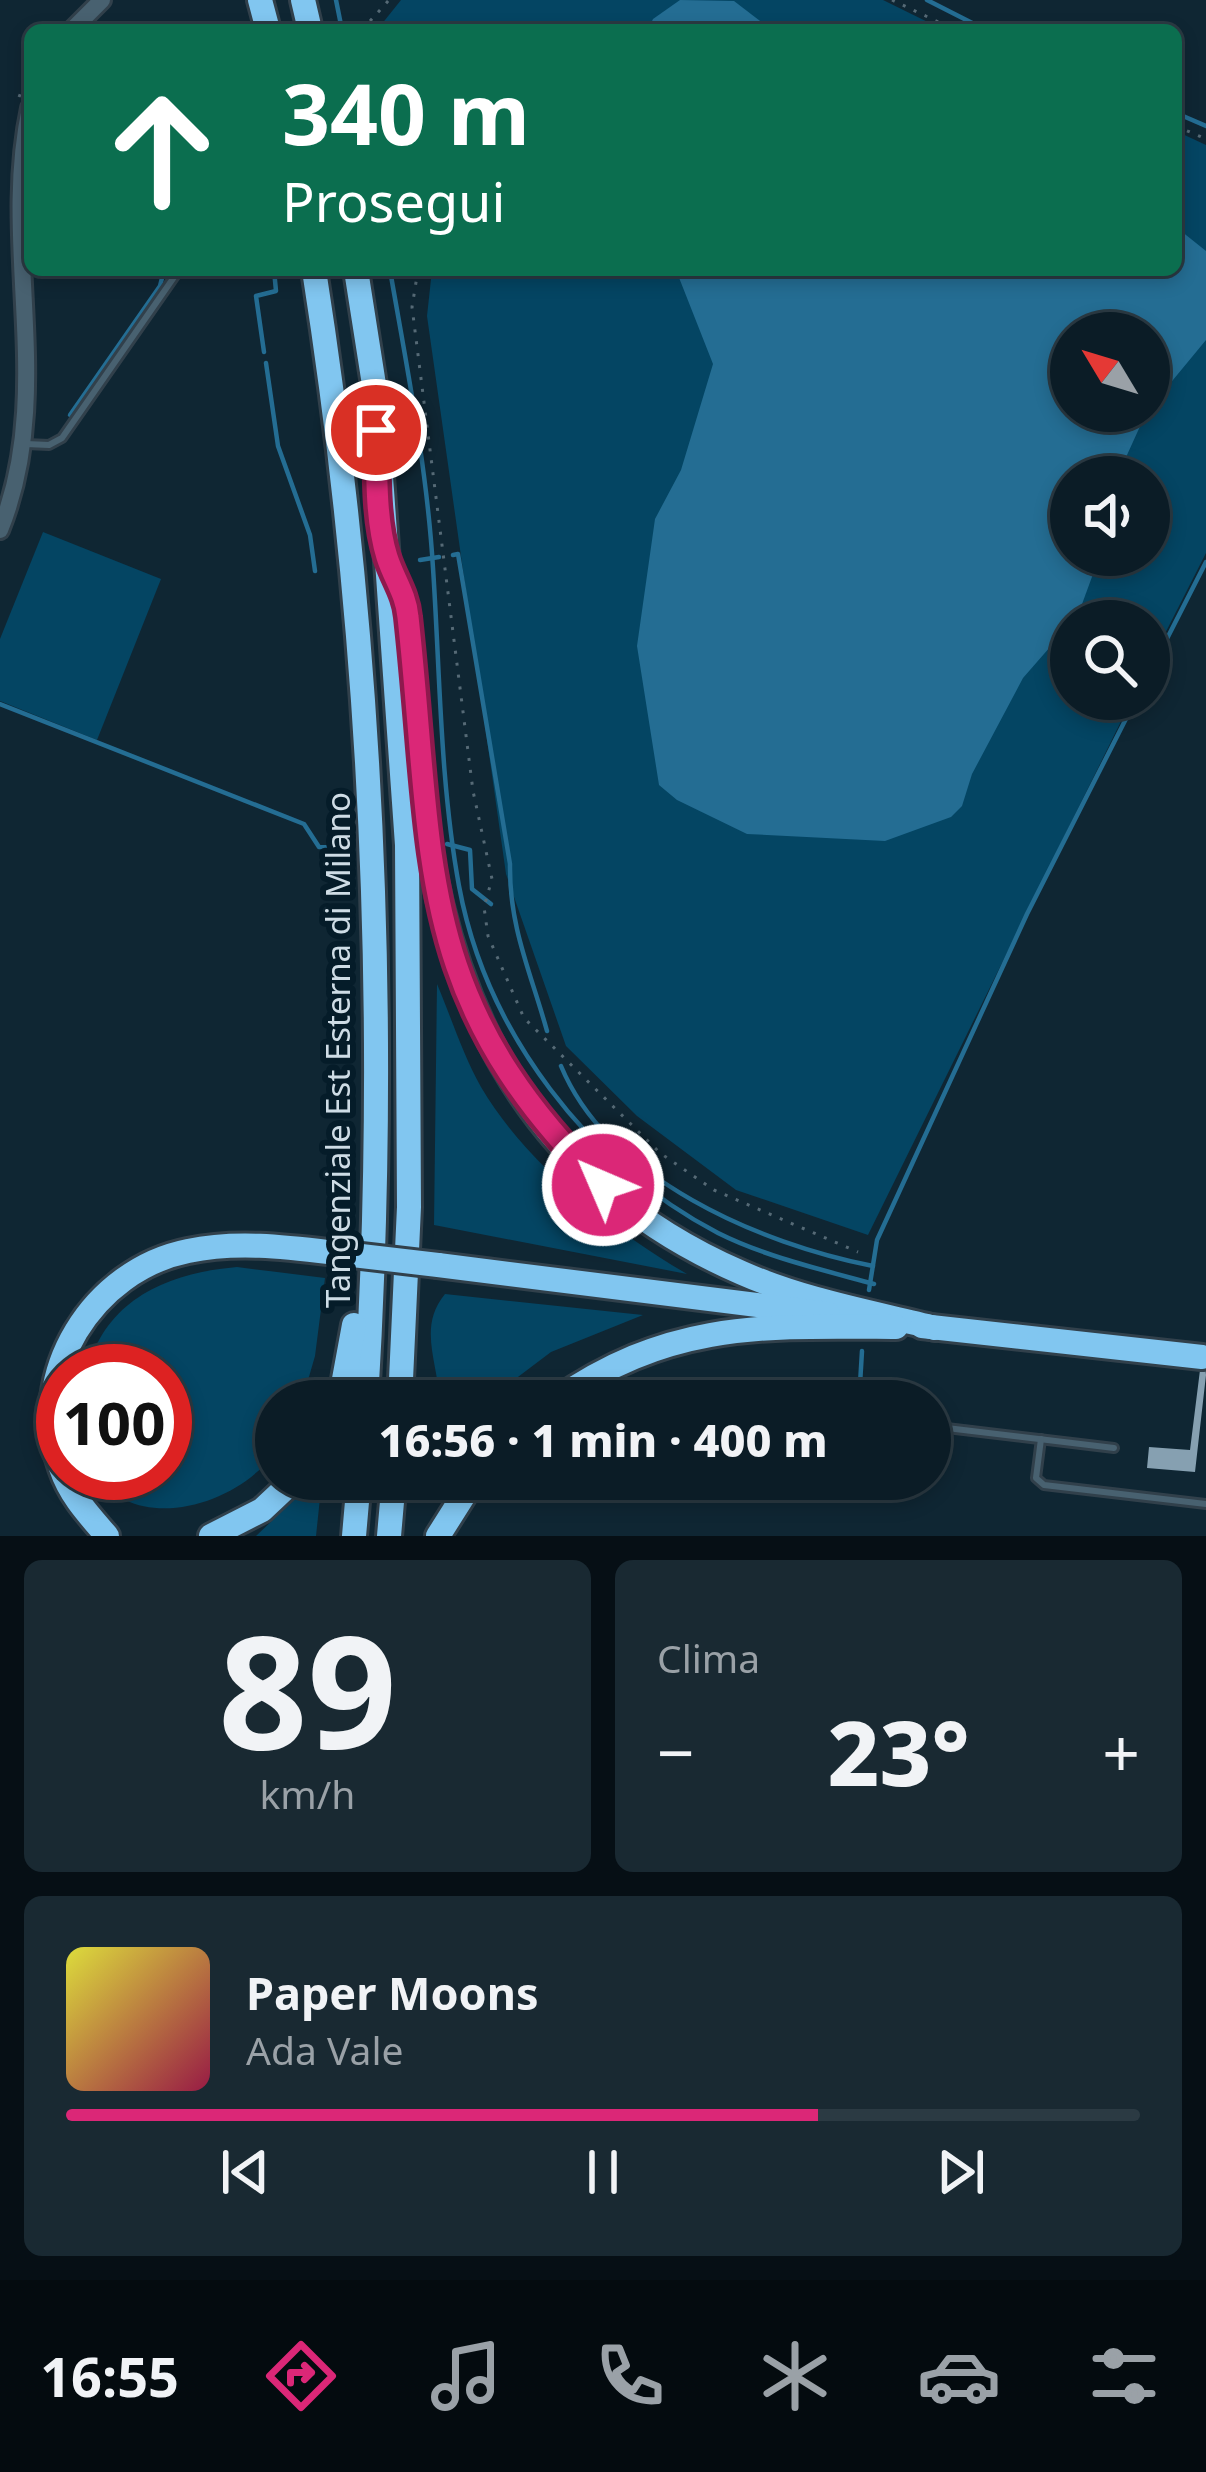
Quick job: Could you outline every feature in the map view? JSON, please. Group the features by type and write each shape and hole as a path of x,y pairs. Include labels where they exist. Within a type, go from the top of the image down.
{"highway":[{"name":"Tangenziale Est Esterna di Milano","path":"315,276 367,713 376,1084 367,1380"},
{"name":"Tangenziale Est Esterna di Milano","path":"357,276 375,391 411,969 409,1226 401,1380"},
{"path":"387,557 408,616 425,824 441,924 472,1008 515,1086 603,1185 681,1242 775,1286 935,1328"},
{"path":"345,1380 352,1353 376,1084"},
{"path":"131,1536 100,1528 59,1465 52,1413 64,1354 93,1306 139,1269 187,1251 251,1246 344,1254 1202,1358"},
{"path":"588,1380 615,1363 702,1333 754,1326 935,1328"},
{"path":"211,1536 273,1500"},
{"path":"354,1536 357,1500"},
{"path":"389,1536 392,1500"},
{"path":"438,1536 461,1500"}],"street":[{"path":"78,24 102,0"},
{"path":"24,147 20,173 24,272"},
{"path":"0,530 22,444 28,370 24,276"}],"lane":[{"path":"22,444 50,445 62,437 174,276"},
{"path":"951,1428 1114,1448"},
{"path":"1041,1439 1036,1478 1044,1485 1206,1504"}],"path":[{"path":"367,24 389,0"},
{"path":"892,0 942,24"},
{"path":"417,276 412,307 473,791 492,879 484,907 488,936 524,1018 628,1127 714,1190 858,1252"}],"shaded area":[{"path":"401,0 883,0 932,24 382,24"},
{"path":"680,0 734,1 764,24 651,24"},
{"path":"1182,134 1206,145 1206,553 1170,624 1170,600 1050,600 1050,720 1122,720 868,1235 736,1190 637,1116 566,1046 506,874 427,316 431,276 1182,276"},
{"path":"1182,232 1206,251 1206,340 1170,384 1170,312 1050,312 1050,432 1137,432 1127,456 1050,456 1050,576 1092,576 1084,600 1050,600 1050,647 1023,678 972,774 962,806 951,817 885,841 747,834 677,800 659,785 637,646 655,519 681,470 713,364 678,276 1182,276"},
{"path":"43,532 161,579 97,740 0,701 0,639"},
{"path":"437,984 481,1087 522,1143 600,1215 687,1274 434,1225"},
{"path":"237,1267 325,1278 308,1380 255,1380 255,1473 237,1486 186,1506 135,1504 128,1500 192,1500 192,1344 97,1344 109,1325 143,1294 212,1270"},
{"path":"445,1294 643,1315 551,1352 514,1380 437,1380 431,1333"},
{"path":"294,1500 320,1500 316,1536 256,1536"}],"building":[{"path":"1203,1346 1206,1375 1195,1472 1147,1468 1149,1447 1190,1450"}],"waterway":[{"path":"336,0 341,24"},
{"path":"927,0 974,24"},
{"path":"1182,116 1206,126"},
{"path":"70,415 162,276"},
{"path":"264,352 256,296 276,291 275,276"},
{"path":"391,276 426,493 453,847 473,940 493,992 550,1089 626,1171 718,1233 755,1249 874,1284"},
{"path":"266,363 278,446 310,535 315,571"},
{"path":"453,555 458,554 517,929 547,1031"},
{"path":"420,560 439,557"},
{"path":"1170,633 1206,562"},
{"path":"0,704 304,824 319,847 343,848"},
{"path":"869,1290 877,1240 1027,914 1125,720"},
{"path":"447,844 470,850 472,889 491,904"},
{"path":"561,1066 583,1106 614,1142 692,1200 783,1241 873,1266"},
{"path":"860,1380 862,1351"}],"route":[{"path":"376,430 387,557 400,582 408,616 418,763 441,924 453,963 492,1049 543,1124 603,1185"}]}
